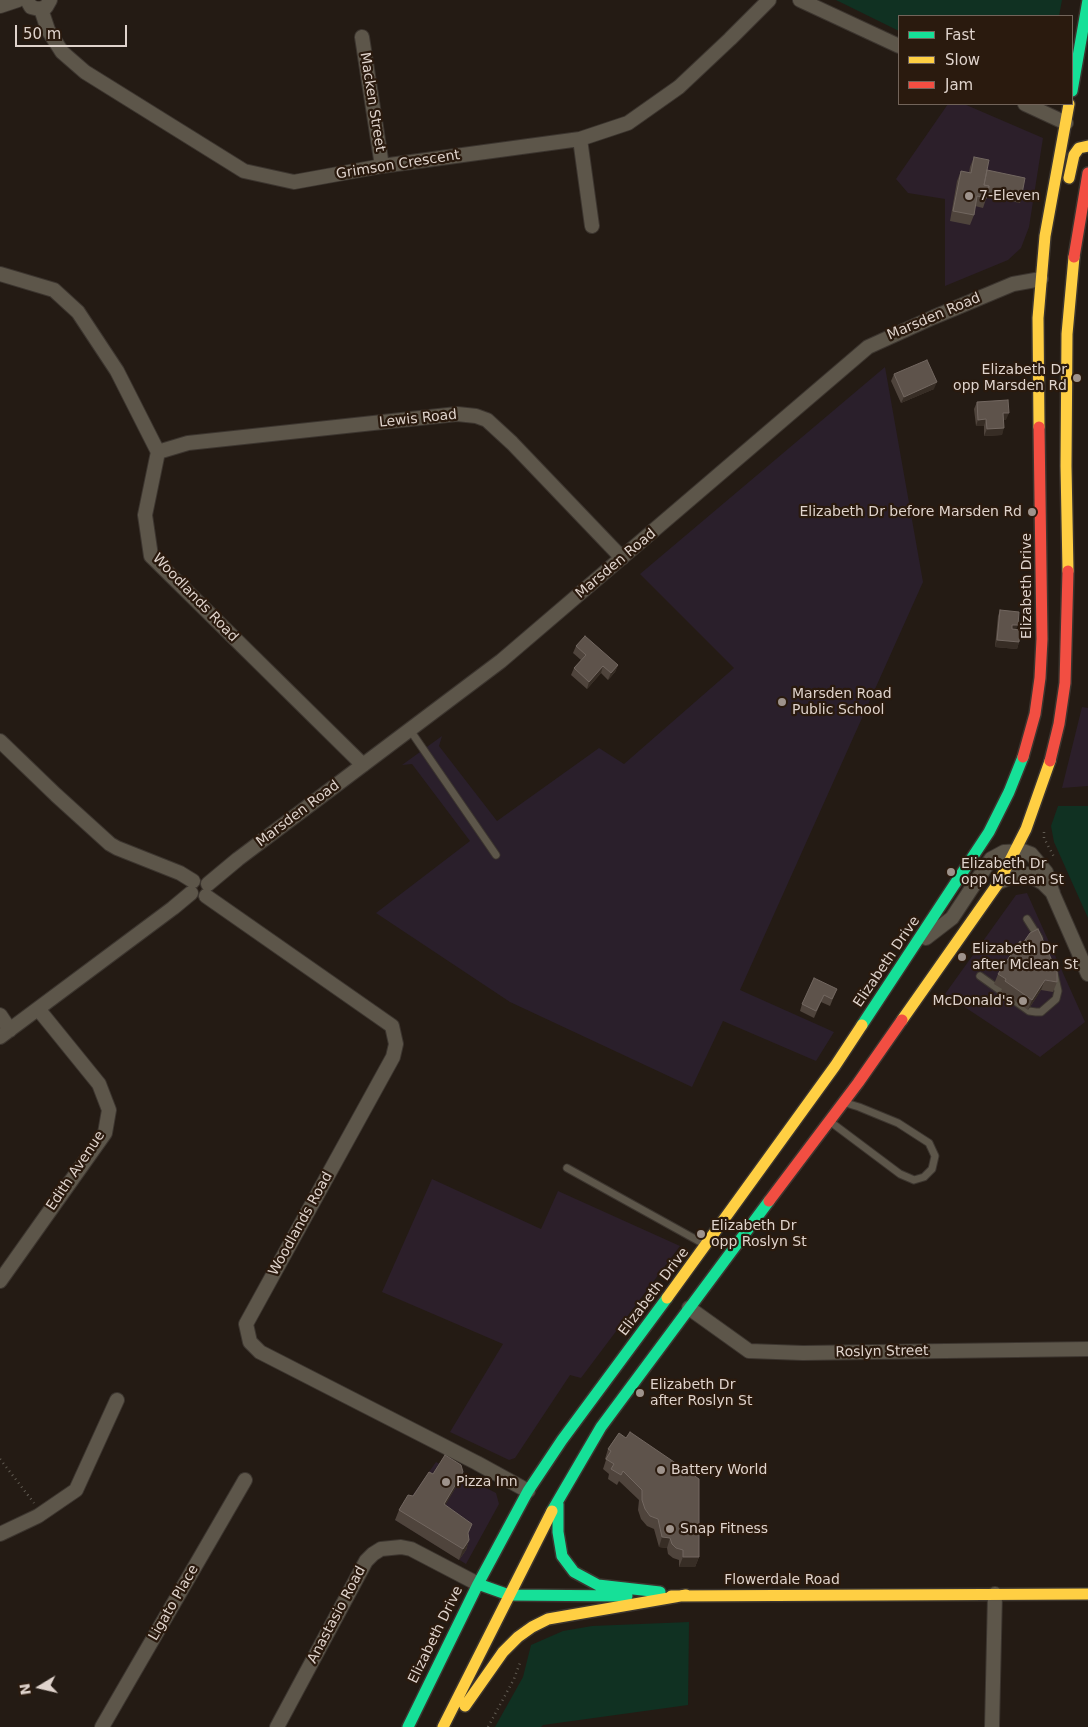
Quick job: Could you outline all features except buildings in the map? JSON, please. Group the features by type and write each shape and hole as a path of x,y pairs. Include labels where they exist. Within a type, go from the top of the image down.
{"main road":[{"path":"1073,85 1088,0"},
{"name":"Elizabeth Drive","path":"408,1727 478,1584 528,1491 562,1440 707,1246 835,1066 917,945 989,832 1009,792 1026,748 1036,714 1040,678 1042,639 1038,318 1049,216 1069,105"},
{"path":"1049,216 1060,207 1065,196 1074,155 1079,148 1088,146"},
{"path":"444,1727 558,1499 601,1427 843,1102 999,882 1026,830 1051,759 1059,724 1065,683 1068,594 1066,364 1063,279 1088,173"},
{"path":"1041,279 1063,279"},
{"path":"558,1499 558,1532 562,1556 574,1572 598,1585 686,1596"},
{"name":"Flowerdale Road","path":"478,1584 509,1595 1088,1594"},
{"path":"450,1727 504,1652 532,1626 548,1619 578,1613 686,1596"}],"street":[{"path":"0,6 18,0"},
{"path":"27,0 31,7 46,4"},
{"name":"Grimson Crescent","path":"46,4 45,23 62,52 75,65 244,171 294,182 382,166 580,139 628,123 679,87 769,0"},
{"path":"800,0 898,46"},
{"name":"Macken Street","path":"362,37 382,166"},
{"path":"1027,105 1066,123"},
{"path":"580,139 592,226"},
{"path":"0,274 54,290 78,312 117,371 158,452"},
{"name":"Marsden Road","path":"207,890 238,859 501,662 868,347 926,320 1013,284 1041,279"},
{"name":"Lewis Road","path":"158,452 188,443 457,414 476,416 487,420 512,443 622,558"},
{"name":"Woodlands Road","path":"158,452 145,515 151,556 363,765"},
{"path":"0,741 110,844 180,873 192,887"},
{"path":"917,945 952,918 991,860 1004,852 1023,851 1032,854 1046,872 1053,894 1088,974"},
{"path":"999,882 1016,875 1027,874 1043,883 1053,894"},
{"path":"0,1015 5,1033 39,1010 173,908 201,879 207,890"},
{"name":"Woodlands Road","path":"207,890 392,1026 396,1044 393,1057 246,1324 250,1342 260,1352 528,1491"},
{"name":"Edith Avenue","path":"0,1281 105,1133 109,1110 99,1084 39,1010"},
{"name":"Roslyn Street","path":"689,1308 749,1351 803,1353 1088,1349"},
{"path":"0,1534 30,1519 76,1490 118,1400"},
{"name":"Ligato Place","path":"102,1727 245,1480"},
{"name":"Anastasio Road","path":"277,1727 366,1562 373,1554 381,1549 401,1547 411,1549 478,1584"},
{"path":"992,1727 995,1594"}],"lane":[{"path":"410,730 496,855"},
{"path":"1027,919 1040,942"},
{"path":"980,976 1029,1011 1041,1012 1056,999 1058,991 1056,976 1052,968"},
{"path":"829,1121 900,1174 914,1180 924,1177 932,1169 935,1156 929,1143 898,1124 860,1107 843,1102"},
{"path":"567,1168 707,1246"}],"path":[{"path":"0,1459 37,1507 27,1514 30,1519"},
{"path":"488,1727 514,1678 521,1663 522,1655"}],"shaded area":[{"path":"947,105 966,105 1043,138 1029,227 1021,248 1008,260 945,286 945,199 908,193 896,179"},
{"name":"Marsden Road Public School","path":"885,367 923,582 740,990 834,1032 816,1061 723,1021 692,1087 510,1002 376,913 470,841 412,764 402,765 442,736 439,746 497,821 599,748 624,764 734,668 640,574"},
{"path":"1082,707 1088,708 1088,786 1062,788"},
{"path":"1027,893 1085,1022 1040,1057 945,994 1016,895"},
{"path":"432,1179 541,1229 558,1191 680,1246 581,1378 570,1375 515,1458 509,1460 450,1432 503,1344 382,1292"},
{"path":"436,1462 496,1493 499,1504 466,1564 395,1520"}],"green space":[{"path":"836,0 1062,0 1059,15 898,15 898,31"},
{"path":"1058,806 1088,806 1088,918 1054,842 1051,826"},
{"path":"689,1622 688,1705 543,1725 541,1727 495,1727 523,1677 531,1645 563,1631 592,1626"}],"traffic: fast":[{"path":"1073,85 1088,0"},
{"path":"862,1025 989,832 1009,792 1023,757"},
{"path":"552,1511 601,1427 769,1201"},
{"path":"408,1727 478,1584 528,1491 562,1440 667,1298"},
{"path":"558,1504 558,1532 562,1556 574,1572 598,1585 660,1592"},
{"path":"478,1584 509,1595 627,1596"}],"traffic: slow":[{"path":"1039,427 1038,318 1045,236 1069,105"},
{"path":"1069,178 1074,155 1079,148 1088,146"},
{"path":"1068,571 1066,466 1067,334 1074,257"},
{"path":"902,1020 999,882 1026,829 1050,761"},
{"path":"667,1298 835,1066 862,1025"},
{"path":"443,1727 552,1511"},
{"path":"671,1596 1088,1594"},
{"path":"465,1706 503,1652 518,1637 532,1627 548,1619 686,1595"}],"traffic: jam":[{"path":"1074,257 1088,173"},
{"path":"1023,757 1035,714 1040,678 1042,639 1039,427"},
{"path":"1050,761 1059,724 1065,683 1068,571"},
{"path":"769,1201 858,1083 902,1020"}],"place":[{"name":"7-Eleven","path":"969,196"},
{"name":"Elizabeth Dr opp Marsden Rd","path":"1077,378"},
{"name":"Elizabeth Dr before Marsden Rd","path":"1032,512"},
{"name":"Marsden Road Public School","path":"782,702"},
{"name":"Elizabeth Dr opp McLean St","path":"951,872"},
{"name":"Elizabeth Dr after Mclean St","path":"962,957"},
{"name":"McDonald's","path":"1023,1001"},
{"name":"Elizabeth Dr opp Roslyn St","path":"701,1234"},
{"name":"Elizabeth Dr after Roslyn St","path":"640,1393"},
{"name":"Battery World","path":"661,1470"},
{"name":"Pizza Inn","path":"446,1482"},
{"name":"Snap Fitness","path":"670,1529"}]}
